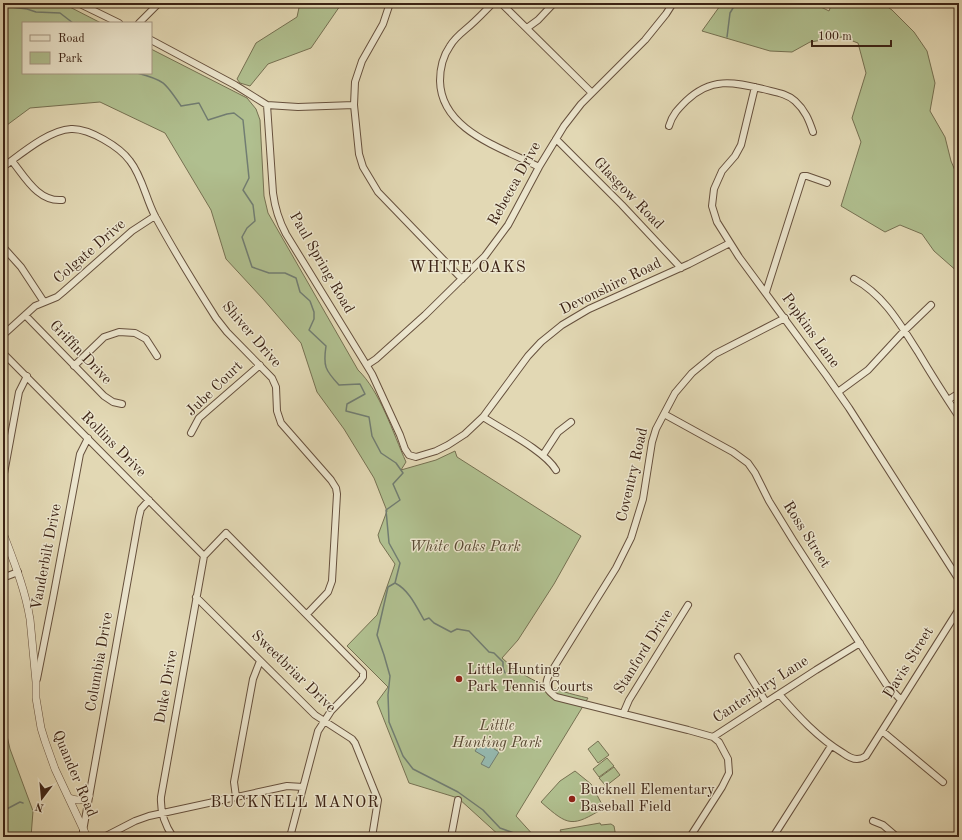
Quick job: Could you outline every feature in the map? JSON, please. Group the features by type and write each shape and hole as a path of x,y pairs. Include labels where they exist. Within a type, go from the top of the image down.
{"street":[{"path":"78,3 117,22"},
{"path":"140,22 159,3"},
{"path":"493,3 456,37 449,47 443,61 441,72 440,84 442,97 452,114 467,129 498,148 539,167"},
{"path":"501,3 592,93"},
{"path":"527,28 543,15 554,3"},
{"name":"Rebecca Drive","path":"367,365 393,344 485,256 501,235 539,167 573,114 645,40 664,18 673,3"},
{"path":"389,6 383,24 357,72 354,86 354,105 359,154 363,167 370,180 388,203 462,279"},
{"path":"152,41 235,85 266,105 298,107 354,105"},
{"path":"669,126 676,111 691,96 713,84 727,82 739,83 782,93 795,101 807,115 813,132"},
{"name":"Popkins Lane","path":"755,87 741,145 735,156 717,179 713,193 712,206 715,217 730,243 838,392 959,580"},
{"name":"Paul Spring Road","path":"266,105 273,193 275,206 280,220 286,234 367,365 380,390 405,449 409,455"},
{"name":"Shiver Drive","path":"3,167 48,136 57,132 71,129 92,133 121,152 130,161 155,216 216,318 227,332 272,378 277,392 277,411 281,423 331,480 336,492 332,581 328,592 307,614"},
{"name":"Glasgow Road","path":"556,139 622,205 681,268"},
{"path":"12,161 27,181 40,193 52,200 62,200"},
{"path":"766,292 803,176 827,182"},
{"name":"Colgate Drive","path":"3,335 35,306 64,292 132,231 155,216"},
{"name":"Devonshire Road","path":"409,455 416,457 424,455 448,445 465,434 483,417 528,356 554,331 571,319 589,309 681,268 730,243"},
{"path":"3,247 21,267 44,302"},
{"path":"854,279 864,284 883,301 893,314 959,417"},
{"path":"838,392 868,370 904,331 931,305"},
{"name":"Griffin Drive","path":"25,315 106,398 113,402 122,404"},
{"name":"Coventry Road","path":"556,697 548,691 546,686 548,677 616,568 631,538 643,499 652,442 656,429 670,401 680,386 706,360 724,348 764,330 784,318"},
{"path":"74,366 104,337 119,332 135,333 146,339 157,356"},
{"name":"Rollins Drive","path":"3,353 204,556"},
{"name":"Jube Court","path":"191,433 199,418 260,365"},
{"path":"3,479 19,392 27,376"},
{"path":"948,400 959,393"},
{"name":"Ross Street","path":"664,414 733,452 748,463 793,540 886,684 901,700"},
{"path":"483,417 543,455 556,470"},
{"path":"543,455 558,432 571,422"},
{"name":"Vanderbilt Drive","path":"36,682 54,598 80,454 88,438"},
{"name":"Columbia Drive","path":"85,834 90,796 139,516 141,509 149,500"},
{"name":"Quander Road","path":"3,533 18,572 30,619 38,709 45,741 85,834"},
{"path":"204,556 226,533 363,672 363,677 331,711 317,734 291,837"},
{"name":"Duke Drive","path":"174,837 165,823 162,813 161,797 204,556"},
{"path":"5,577 18,572"},
{"name":"Sweetbriar Drive","path":"196,597 315,715 352,739 355,743 378,800 372,837"},
{"name":"Stanford Drive","path":"623,714 629,700 688,605"},
{"name":"Davis Street","path":"831,746 852,758 859,760 866,756 959,609"},
{"name":"Canterbury Lane","path":"556,697 713,737 860,643"},
{"path":"738,657 766,702"},
{"path":"236,797 234,782 252,679 260,661"},
{"path":"773,837 831,746 819,736 779,694"},
{"path":"882,731 943,782"},
{"path":"690,837 722,787 729,773 729,763 726,753 719,742 713,737"},
{"path":"104,837 135,821 162,813 287,786 303,788"},
{"path":"69,798 81,800 90,796"},
{"path":"450,837 458,800"},
{"path":"873,821 883,825 897,837"}],"green space":[{"path":"3,3 62,3 99,22 22,22 22,74 152,74 152,50 247,98 256,109 260,120 264,196 268,213 358,370 373,389 406,462 401,470 436,460 455,451 457,457 581,536 554,584 518,640 502,658 522,673 542,684 564,692 588,698 516,816 535,837 509,837 504,835 501,837 458,798 409,783 377,702 388,687 347,646 377,615 395,564 380,542 378,535 387,511 374,478 344,429 317,392 301,343 226,259 211,210 165,133 100,102 30,108 3,128"},
{"path":"300,3 342,3 311,48 268,64 250,86 240,83 237,79 256,43 297,17"},
{"path":"722,3 813,3 829,11 832,3 882,3 892,10 914,32 927,51 935,83 930,111 945,137 951,161 959,180 959,273 934,251 922,234 900,225 885,232 841,206 861,142 852,118 866,73 858,43 842,37 810,42 792,52 770,51 702,31"},
{"path":"3,718 10,749 33,811 31,837 3,837"},
{"path":"598,741 609,755 598,763 588,749"},
{"path":"607,758 614,766 599,777 593,769"},
{"path":"614,767 620,775 606,786 599,778"},
{"name":"Bucknell Elementary Baseball Field","path":"575,771 591,784 604,808 585,819 571,822 558,816 541,802 560,781"},
{"path":"600,823 601,825 611,824 614,826 616,837 564,837 560,830"}],"water":[{"path":"482,741 499,752 489,768 481,764 485,757 475,751"}],"waterway":[{"path":"727,37 730,13 736,3"},
{"path":"3,6 27,9 36,12 60,13 72,22"},
{"path":"140,74 159,80 163,83 181,106 199,103 208,120 234,113 243,120 249,178 243,190 253,205 255,221 247,228 242,237 252,267 269,273 285,273 296,278 300,292 310,301 314,312 314,319 309,330 326,346 325,363 328,371 339,385 360,384 365,394 347,404 346,411 369,417 372,436 381,453 396,463 403,473 393,484 400,500 386,510 389,543 400,563 395,583 388,587 377,635 390,676 388,695 389,722 403,756 413,769 458,792 483,810 500,828 525,837"},
{"path":"395,583 408,594 424,620 429,618 434,623 451,632 457,629 469,631 489,652 494,653 503,662 505,673"},
{"path":"3,811 20,802 23,803"}],"place":[{"name":"Little Hunting Park Tennis Courts","path":"459,679"},
{"name":"Bucknell Elementary Baseball Field","path":"572,799"}],"district":[{"name":"WHITE OAKS","path":"468,268"},
{"name":"BUCKNELL MANOR","path":"295,803"}],"park label":[{"name":"White Oaks Park","path":"465,547"},
{"name":"Little Hunting Park","path":"497,734"}]}
